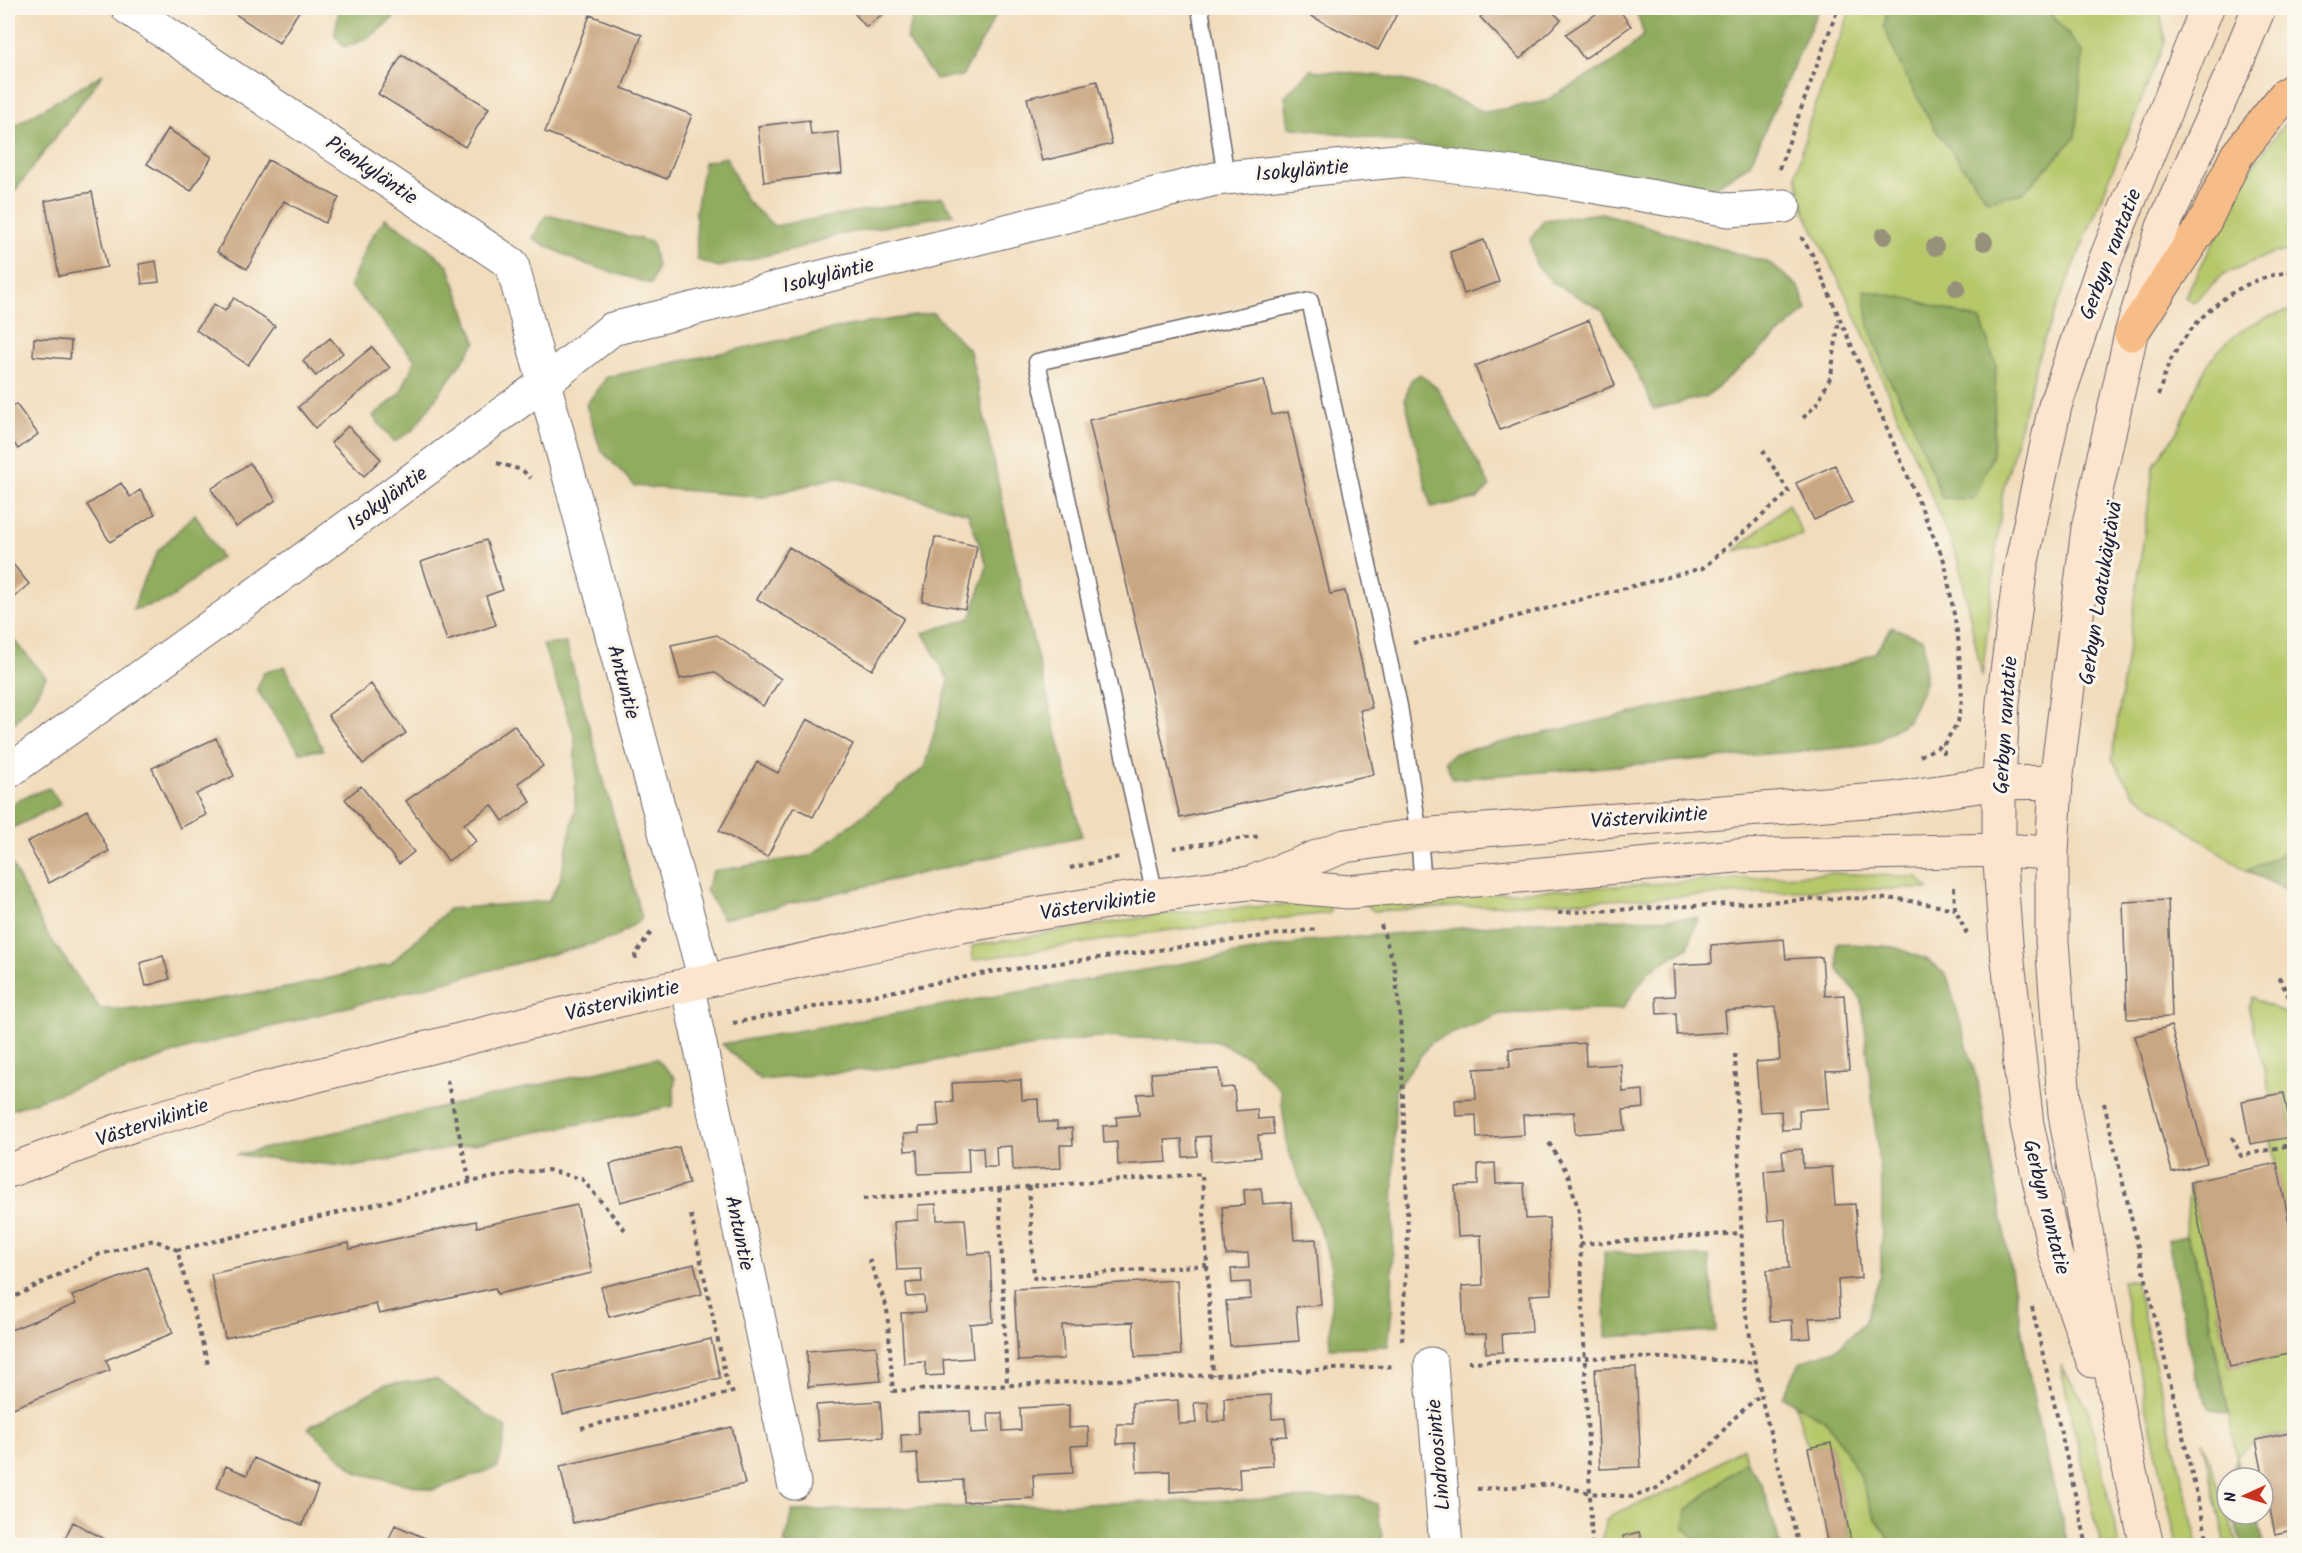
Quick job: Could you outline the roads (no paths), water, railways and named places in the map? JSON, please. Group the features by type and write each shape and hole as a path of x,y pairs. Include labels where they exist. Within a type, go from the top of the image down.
{"main road":[{"name":"Gerbyn rantatie","path":"2127,1459 2055,1253 2029,1135 2006,944 1999,850 1999,783 2003,702 2021,566 2055,406 2102,268 2207,8"},
{"name":"Gerbyn rantatie","path":"2147,1545 2127,1459 2065,1114 2053,962 2052,853 2056,782 2088,528 2132,334 2163,227 2259,8"},
{"path":"2132,334 2203,225 2237,155 2285,95 2295,89"},
{"name":"Västervikintie","path":"1249,883 1345,846 1419,835 1891,799 1999,783 2056,782"},
{"name":"Västervikintie","path":"8,1171 133,1125 246,1093 696,982 962,926 1249,883 1348,892 1735,856 1999,850 2052,853"}],"street":[{"name":"Pienkyläntie","path":"128,8 512,264 543,384"},
{"name":"Isokyläntie","path":"8,772 543,384 612,328 1215,178 1405,160 1528,176 1729,210 1784,206"},
{"name":"Antuntie","path":"543,384 696,982 697,1030 794,1483"},
{"name":"Lindroosintie","path":"1416,1365 1440,1492 1446,1545"}],"lane":[{"path":"1200,8 1226,177"},
{"path":"1155,896 1037,362 1310,301 1399,706 1419,835 1422,886"}]}
